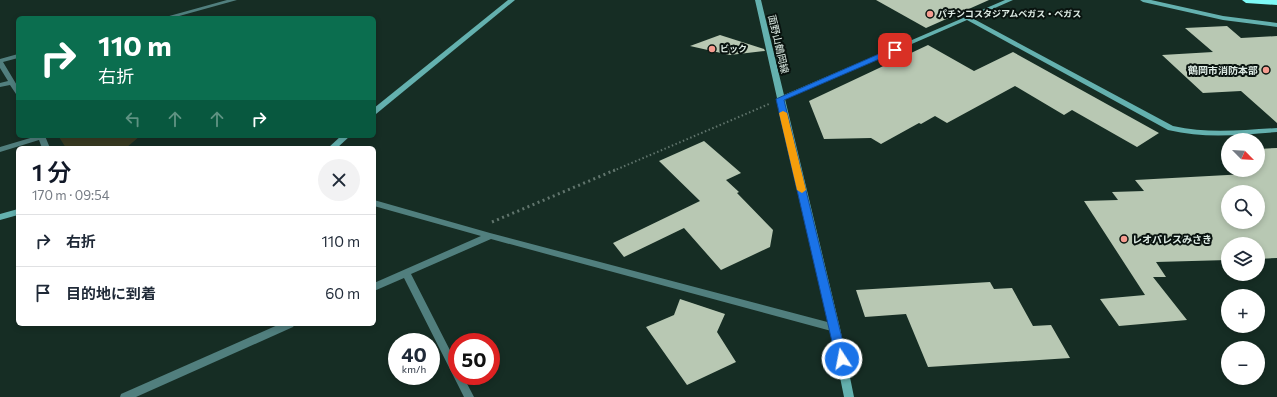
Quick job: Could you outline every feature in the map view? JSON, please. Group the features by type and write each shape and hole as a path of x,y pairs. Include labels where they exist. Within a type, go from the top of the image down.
{"highway":[{"path":"1246,0 1277,2"}],"street":[{"path":"173,16 234,0"},
{"path":"376,110 512,0"},
{"name":"面野山鶴岡線","path":"758,0 780,99 835,328 849,397"},
{"path":"780,99 1010,0"},
{"path":"1143,0 1223,18 1277,25"},
{"path":"967,18 1171,128 1203,134 1277,130"},
{"path":"16,57 0,62 16,89"},
{"path":"0,85 12,82"},
{"path":"0,150 36,138"},
{"path":"334,146 344,138"},
{"path":"376,203 471,231 835,328"},
{"path":"0,217 16,213"},
{"path":"376,286 490,236"},
{"path":"406,273 448,355"},
{"path":"125,397 285,326"},
{"path":"463,385 468,397"}],"path":[{"path":"471,231 780,99"}],"green space":[{"path":"60,138 138,138 128,146 65,146"}],"building":[{"name":"パチンコスタジアムベガス・ベガス","path":"876,0 989,0 926,28"},
{"path":"1227,26 1241,38 1277,36 1277,123 1241,91 1203,93 1162,55 1213,52 1185,28"},
{"path":"720,35 764,49 765,51 730,55 690,46"},
{"path":"928,45 974,71 1013,52 1159,133 1137,147 1072,110 1064,115 1015,86 947,123 935,116 881,144 871,138 824,139 809,101"},
{"path":"704,141 741,173 726,180 739,192 737,193 773,230 770,247 721,270 684,228 624,257 613,243 700,201 659,161"},
{"path":"1277,148 1277,258 1265,259 1265,237 1221,237 1221,260 1156,262 1166,277 1153,277 1187,320 1119,326 1100,299 1145,295 1084,201 1118,200 1112,192 1144,191 1135,180 1221,175 1221,177 1265,177 1265,149"},
{"path":"990,282 994,289 1012,288 1033,326 1051,325 1070,358 928,367 906,314 865,317 856,290"},
{"path":"680,299 725,314 717,332 736,362 687,385 646,327 674,315"}],"slow traffic":[{"path":"783,113 802,190"}],"place":[{"name":"パチンコスタジアムベガス・ベガス","path":"930,14"},
{"name":"ビック","path":"712,49"},
{"name":"鶴岡市消防本部","path":"1266,70"},
{"name":"レオパレスみさき","path":"1124,239"}],"route":[{"path":"842,359 780,99 895,50"}]}
